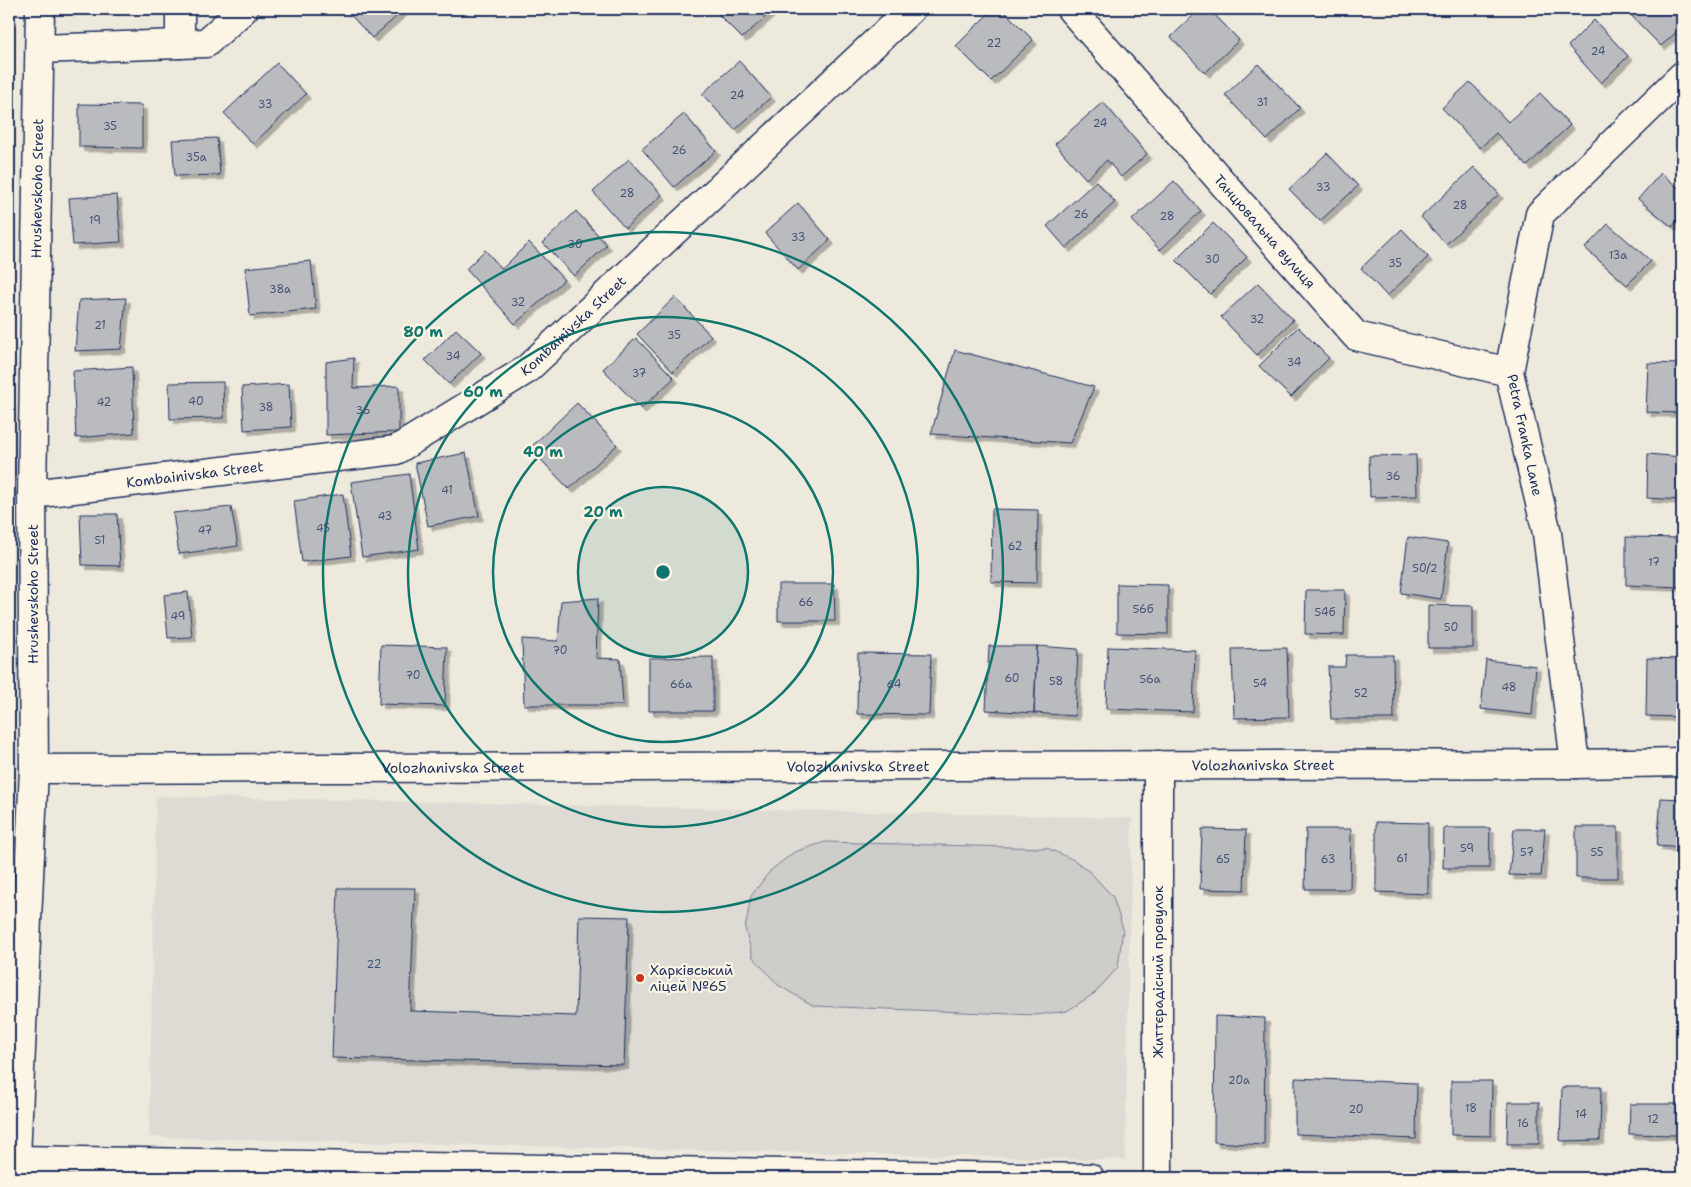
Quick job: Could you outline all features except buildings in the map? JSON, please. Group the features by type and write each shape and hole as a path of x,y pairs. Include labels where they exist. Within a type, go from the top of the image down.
{"street":[{"name":"Hrushevskoho Street","path":"16,1169 34,769 32,494 40,9"},
{"path":"180,9 180,44"},
{"path":"40,49 206,43 244,9"},
{"name":"Kombainivska Street","path":"32,494 396,450 526,370 911,9"},
{"name":"Танцювальна вулиця","path":"1071,9 1356,336 1509,372"},
{"name":"Petra Franka Lane","path":"1575,764 1547,533 1509,372 1540,214 1682,76"},
{"name":"Volozhanivska Street","path":"34,769 1575,764 1682,762"},
{"name":"Життєрадісний провулок","path":"1158,765 1158,1178"},
{"path":"16,1169 1090,1178"}],"shaded area":[{"name":"Харківський ліцей №65","path":"156,796 1132,818 1125,1160 149,1137"},
{"path":"825,842 1047,848 1074,860 1090,872 1113,897 1123,929 1118,967 1095,993 1067,1011 1036,1015 814,1006 778,985 753,957 745,929 751,896 770,871 794,852"}],"place":[{"name":"Харківський ліцей №65","path":"640,978"}]}
